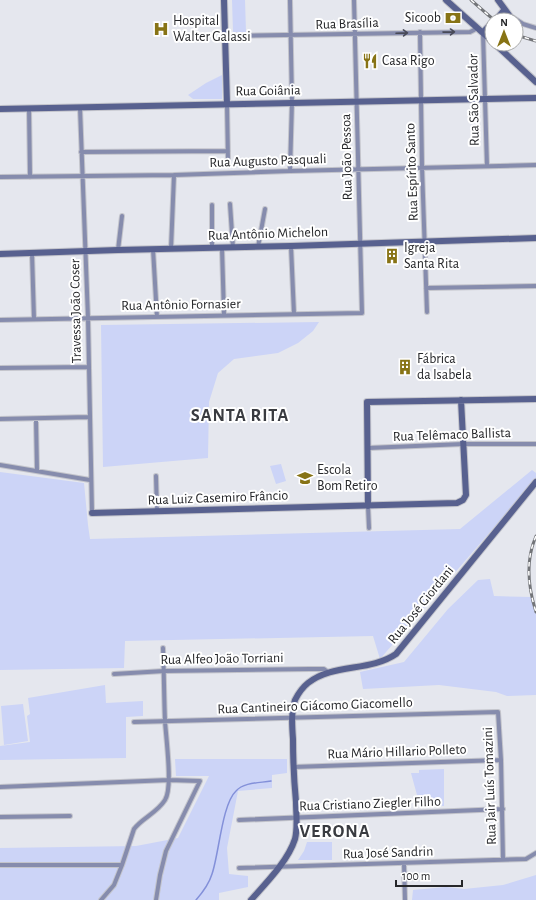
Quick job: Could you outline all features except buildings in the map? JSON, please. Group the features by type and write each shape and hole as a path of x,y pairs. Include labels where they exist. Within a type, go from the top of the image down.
{"street":[{"path":"224,0 228,160"},
{"path":"290,0 292,102 290,171"},
{"name":"Rua João Pessoa","path":"354,0 362,313"},
{"path":"446,0 482,32"},
{"path":"498,0 506,12"},
{"path":"524,24 536,28"},
{"path":"471,32 476,26"},
{"name":"Rua Espírito Santo","path":"420,32 422,168 427,312"},
{"name":"Rua Brasília","path":"224,36 482,32"},
{"name":"Rua São Salvador","path":"482,32 487,166"},
{"path":"504,52 536,82"},
{"name":"Rua Goiânia","path":"0,109 536,98"},
{"path":"28,108 30,176"},
{"name":"Travessa João Coser","path":"80,108 88,318 90,480 92,513"},
{"path":"81,152 228,151"},
{"name":"Rua Augusto Pasquali","path":"0,177 174,175 536,165"},
{"path":"170,249 174,175"},
{"path":"230,204 233,248"},
{"path":"212,205 212,248"},
{"path":"258,247 265,209"},
{"path":"118,250 122,216"},
{"name":"Rua Antônio Michelon","path":"0,254 536,238"},
{"path":"291,246 294,314"},
{"path":"222,248 224,315"},
{"path":"153,249 157,317"},
{"path":"32,253 34,319"},
{"path":"426,288 536,286"},
{"name":"Rua Antônio Fornasier","path":"0,320 362,313"},
{"path":"0,368 89,367"},
{"path":"369,528 367,402 536,399"},
{"path":"461,400 463,444"},
{"path":"0,419 89,417"},
{"path":"36,419 37,471"},
{"name":"Rua Telêmaco Ballista","path":"368,448 463,444 536,444"},
{"name":"Rua Luiz Casemiro Frâncio","path":"92,513 457,503 463,500 466,495 463,444"},
{"path":"0,465 90,480"},
{"path":"156,476 157,512"},
{"name":"Rua José Giordani","path":"251,900 280,866 295,839 297,818 293,767 292,718 295,700 300,691 308,683 318,677 329,673 381,662 396,654 536,482"},
{"path":"101,900 114,885 137,825 165,801 168,795 169,780 165,721 163,648"},
{"name":"Rua Alfeo João Torriani","path":"114,674 164,671 310,669 324,669 329,673"},
{"name":"Rua Cantineiro Giácomo Giacomello","path":"134,722 498,712"},
{"name":"Rua Jair Luís Tomazini","path":"498,712 503,809 503,860"},
{"name":"Rua Mário Hillario Polleto","path":"293,767 501,760"},
{"path":"0,787 169,780 200,781 166,851 156,900"},
{"name":"Rua Cristiano Ziegler Filho","path":"239,820 503,809"},
{"path":"0,816 70,816"},
{"name":"Rua José Sandrin","path":"239,868 503,860 526,858 536,853"},
{"path":"404,863 405,900"},
{"path":"0,865 122,865"}],"shaded area":[{"path":"232,0 245,0 246,32 233,32"},
{"path":"222,75 222,99 193,99 188,95 206,83"},
{"path":"319,322 313,331 298,343 278,353 234,359 218,373 209,402 208,458 103,467 101,325"},
{"path":"281,464 286,481 276,484 270,466"},
{"path":"532,470 536,473 536,479 380,659 373,636 125,641 124,668 0,670 0,472 84,483 90,539 460,529"},
{"path":"490,579 494,596 531,597 536,612 536,695 507,696 496,692 439,685 363,689 360,672 404,662 448,609 478,580"},
{"path":"105,685 106,703 143,701 143,716 126,717 126,758 0,760 0,746 30,742 27,716 30,714 28,698"},
{"path":"23,704 28,741 4,745 1,706"},
{"path":"175,759 287,759 287,773 272,775 272,788 238,791 227,848 229,874 248,876 248,887 219,893 219,900 0,900 0,848 136,846 178,838 209,776 176,776"},
{"path":"444,769 444,806 421,806 420,795 417,795 411,773 419,773 419,770"},
{"path":"307,842 332,842 332,860 298,860 304,851"},
{"path":"536,875 536,900 412,900 413,890 446,887 464,889 503,885"}],"waterway":[{"path":"196,900 206,888 212,874 224,818 231,797 239,788 243,786 252,783 271,781"}],"railway":[{"path":"471,0 485,12"},
{"path":"524,37 536,41"},
{"path":"536,536 530,555 529,564 531,593 536,612"}],"place":[{"name":"Sicoob","path":"453,18"},
{"name":"Hospital Walter Galassi","path":"161,29"},
{"name":"Casa Rigo","path":"370,61"},
{"name":"Igreja Santa Rita","path":"392,256"},
{"name":"Fábrica da Isabela","path":"405,367"},
{"name":"Escola Bom Retiro","path":"305,478"}],"district":[{"name":"SANTA RITA","path":"240,416"},
{"name":"VERONA","path":"335,832"}]}
